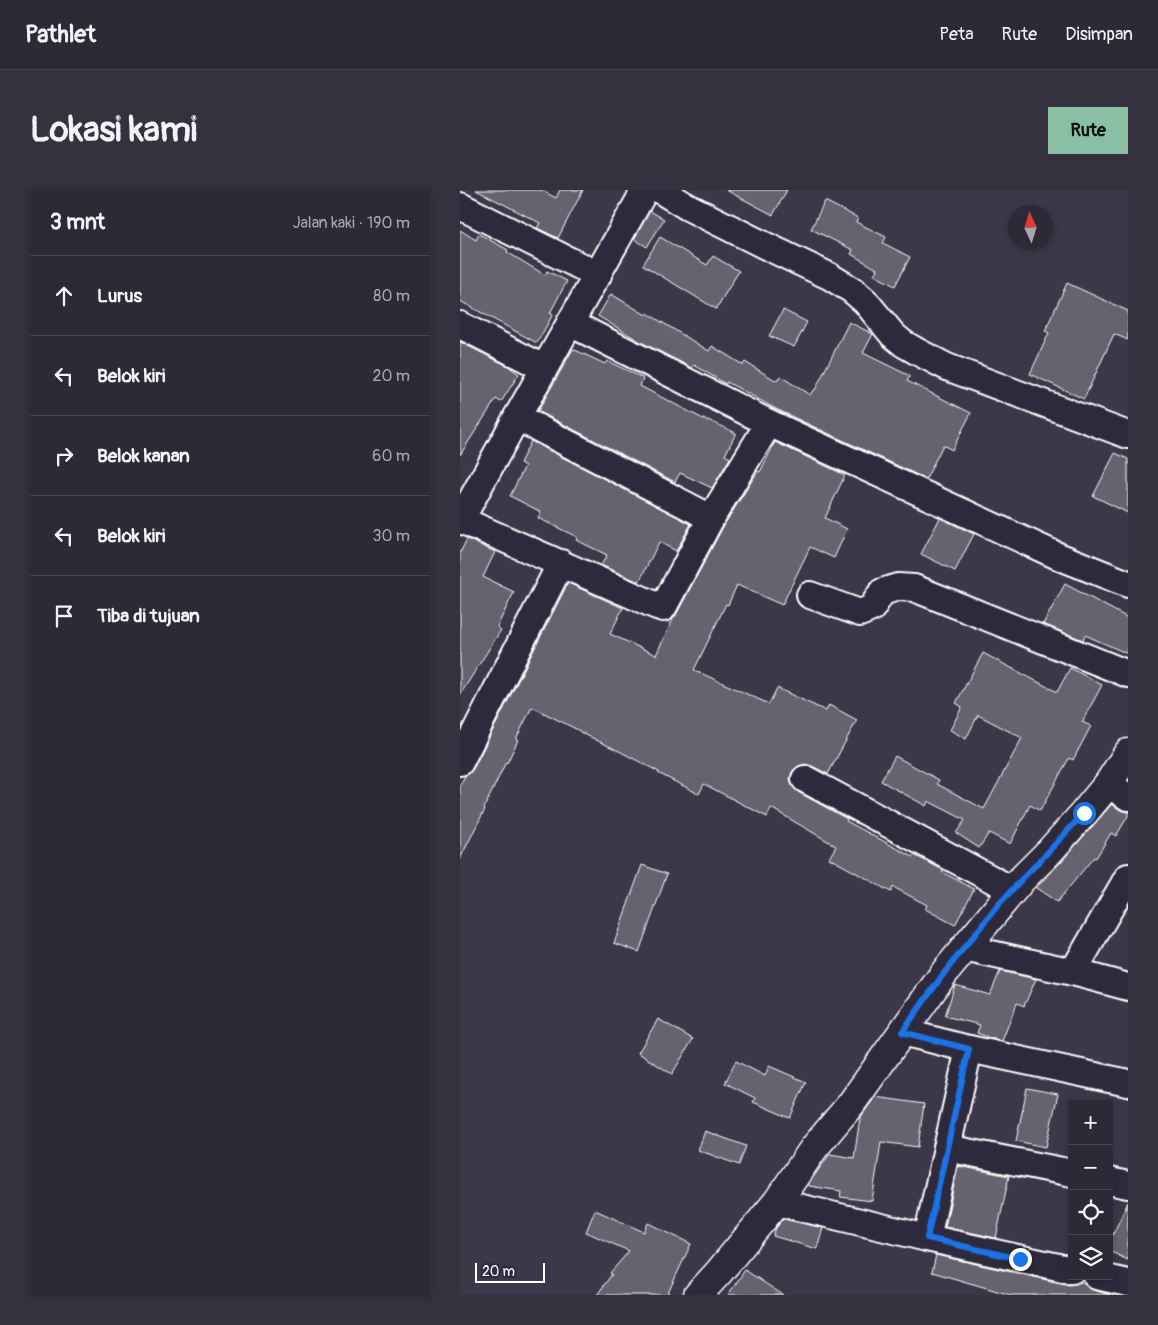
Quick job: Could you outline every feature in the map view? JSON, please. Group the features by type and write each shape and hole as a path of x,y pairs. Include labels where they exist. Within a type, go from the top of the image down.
{"street":[{"path":"645,190 460,520 663,608 711,518 768,423"},
{"path":"660,190 686,206 829,276 852,290 865,301 893,335 918,352 947,367 1128,435"},
{"path":"460,206 598,275"},
{"path":"570,323 768,423 1058,556 1128,584"},
{"path":"460,325 544,368"},
{"path":"517,416 711,518"},
{"path":"460,762 561,563"},
{"path":"810,595 860,613 872,608 882,592 898,587 914,588 1128,674"},
{"path":"698,1295 777,1202 814,1148 851,1104 945,972 1012,890 1084,813 1118,790 1128,753"},
{"path":"805,779 1012,890"},
{"path":"1073,972 1128,878"},
{"path":"964,948 1073,972 1128,987"},
{"path":"902,1032 969,1049 1128,1083"},
{"path":"927,1238 969,1049"},
{"path":"947,1148 1068,1173"},
{"path":"1113,1182 1128,1185"},
{"path":"777,1202 1068,1269"},
{"path":"1113,1280 1128,1283"}],"building":[{"path":"476,190 541,190 556,198 560,190 583,190 558,238 537,228 540,223"},
{"path":"726,190 787,190 773,215"},
{"path":"825,201 858,218 856,222 886,237 883,243 910,257 895,286 874,275 877,269 851,254 853,250 811,229"},
{"path":"650,211 664,219 647,247 634,239"},
{"path":"460,230 476,240 479,234 508,250 507,252 545,275 547,271 567,281 550,313 553,314 537,343 460,301"},
{"path":"660,237 707,265 713,256 739,271 716,309 643,265"},
{"path":"1067,283 1128,311 1128,340 1114,334 1084,399 1030,374 1049,333 1045,331"},
{"path":"611,294 646,315 647,313 709,351 712,346 743,365 745,362 777,381 780,376 810,395 815,390 849,322 873,334 863,353 910,376 907,381 971,413 952,450 943,445 926,479 776,409 727,382 726,384 694,365 692,368 641,342 598,316"},
{"path":"783,310 807,322 794,347 769,336"},
{"path":"460,342 508,366 519,374 501,402 496,399 460,455"},
{"path":"573,349 605,364 607,361 643,378 640,386 707,421 736,433 725,455 730,458 712,488 680,473 675,482 538,411"},
{"path":"531,441 691,524 676,551 659,542 639,582 601,565 607,555 576,540 577,537 538,518 541,512 510,496 525,466 520,463"},
{"path":"775,442 845,475 825,518 847,529 834,558 810,547 782,605 737,585 694,670 769,704 777,688 826,711 829,705 857,720 828,774 805,764 798,766 792,772 790,779 792,786 798,792 847,819 846,821 913,857 914,855 943,870 942,872 974,889 955,925 925,909 927,905 893,887 891,892 829,858 836,846 771,808 767,817 704,784 699,794 532,707 460,859 460,785 465,776 473,769 568,583 623,608 610,634 656,655 673,619 724,525 758,471 760,472"},
{"path":"1115,453 1128,459 1128,513 1093,496"},
{"path":"940,518 974,534 955,571 921,554"},
{"path":"467,539 495,552 483,577 514,592 497,627 501,630 460,695 460,553"},
{"path":"1065,584 1128,618 1128,654 1085,635 1083,640 1043,624"},
{"path":"983,653 1057,692 1070,668 1102,685 1082,722 1091,726 1073,760 1069,758 1040,811 1030,805 1010,844 989,833 979,848 956,833 965,820 928,801 926,806 881,781 895,756 939,780 937,784 984,809 1022,738 978,715 966,739 950,730 962,707 956,703"},
{"path":"1112,804 1120,810 1128,812 1128,816 1116,836 1111,833 1096,858 1094,857 1057,902 1036,888 1060,863"},
{"path":"642,865 667,874 639,952 614,943"},
{"path":"1000,971 1036,979 1024,1006 1017,1003 1002,1041 977,1033 980,1025 945,1016 955,985 990,995"},
{"path":"658,1019 693,1039 672,1074 638,1053"},
{"path":"736,1061 765,1076 769,1066 806,1082 790,1118 753,1102 755,1098 725,1083"},
{"path":"1027,1088 1058,1094 1046,1147 1016,1141"},
{"path":"875,1097 924,1104 918,1147 881,1142 872,1201 840,1197 841,1191 809,1186 809,1183 830,1154 854,1158 860,1118"},
{"path":"705,1131 746,1146 739,1165 698,1150"},
{"path":"958,1166 1009,1176 996,1238 945,1227"},
{"path":"1128,1202 1128,1260 1113,1253 1113,1234"},
{"path":"595,1210 644,1232 648,1223 691,1244 667,1295 597,1295 612,1274 610,1273 629,1251 586,1232"},
{"path":"783,1219 823,1228 817,1249 773,1236"},
{"path":"936,1255 1069,1285 1081,1282 1093,1290 1110,1295 1011,1295 932,1272"},
{"path":"745,1270 783,1295 728,1295"}],"route":[{"path":"1020,1259 927,1238 969,1049 902,1032 945,972 999,904 1084,813"}]}
